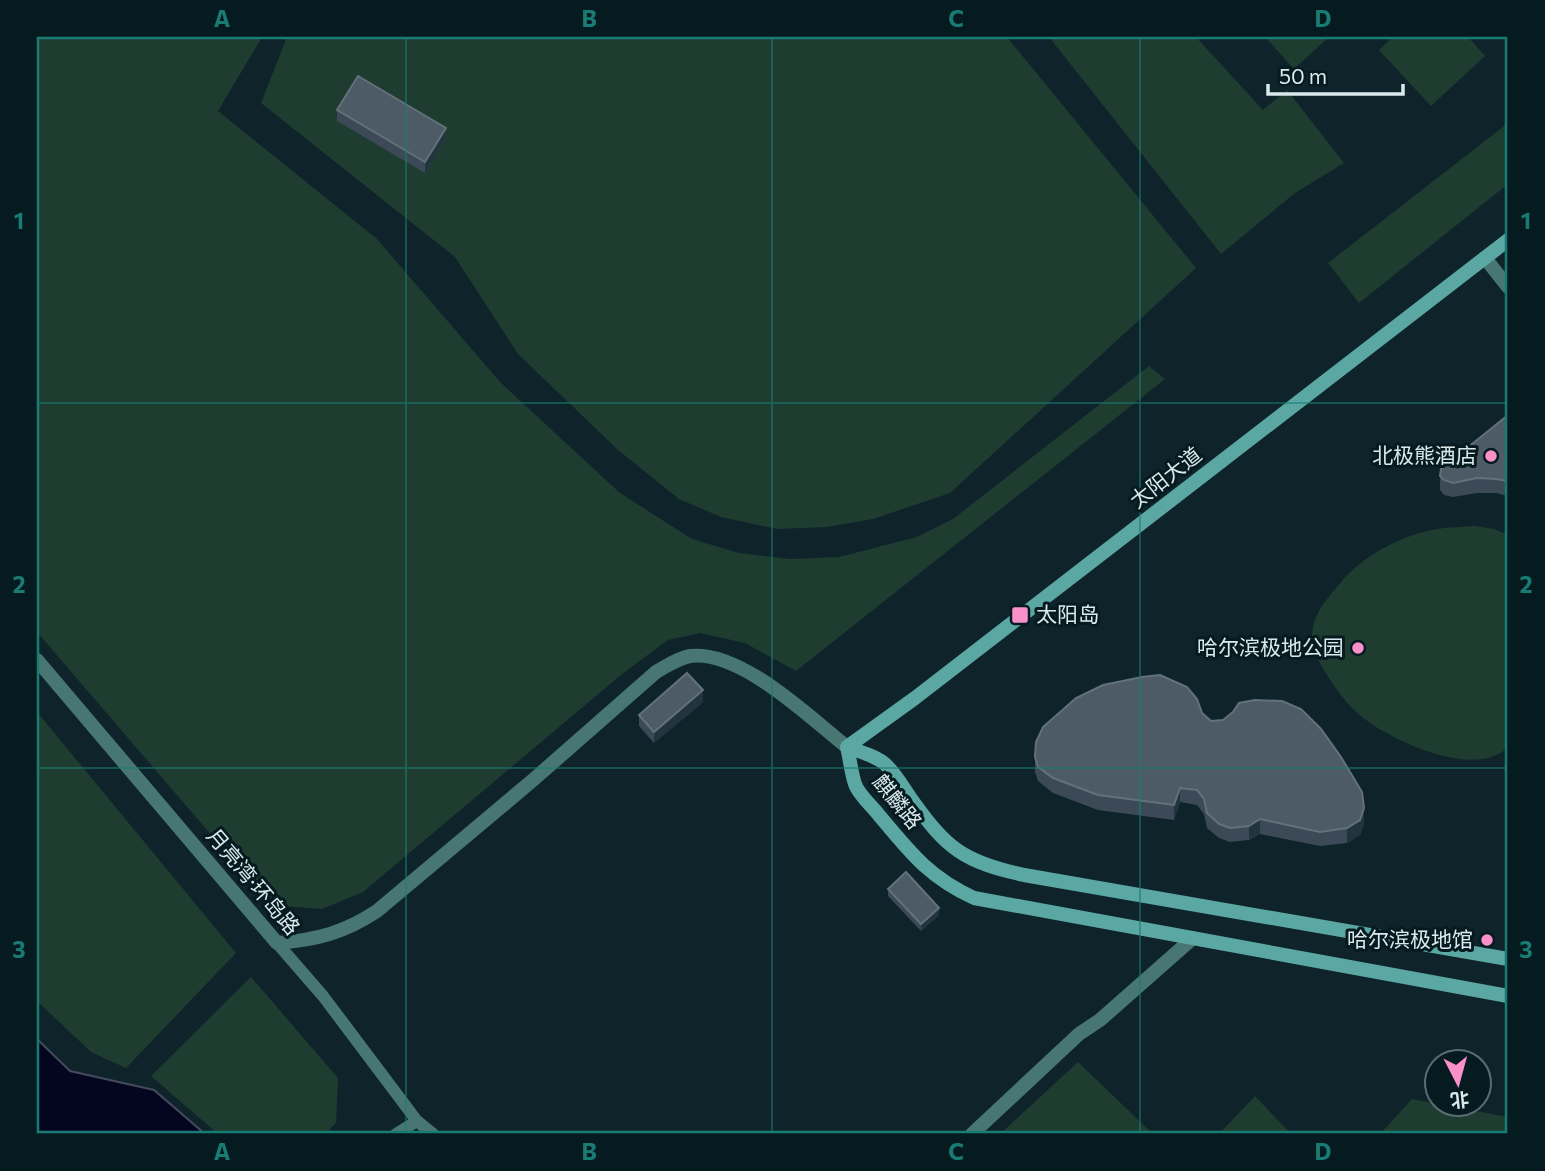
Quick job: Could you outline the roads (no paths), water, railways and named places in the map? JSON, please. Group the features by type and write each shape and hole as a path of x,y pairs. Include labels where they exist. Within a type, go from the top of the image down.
{"main road":[{"name":"太阳大道","path":"847,747 926,690 1508,240"},
{"name":"麒麟路","path":"847,747 855,786 924,867 955,890 974,898 1508,996"},
{"name":"麒麟路","path":"847,747 885,763 929,824 947,843 964,856 999,870 1508,959"}],"street":[{"path":"1485,258 1508,287"},
{"path":"277,943 326,937 377,911 656,673 674,661 689,656 709,656 745,670 847,747"},
{"name":"月亮湾·环岛路","path":"37,660 323,996 417,1121 433,1134"},
{"path":"972,1134 1079,1034 1100,1020 1193,938"},
{"path":"396,1134 417,1121"}],"water":[{"path":"37,1039 70,1071 154,1090 205,1134 37,1134"}],"place":[{"name":"北极熊酒店","path":"1491,456"},
{"name":"太阳岛","path":"1020,615"},
{"name":"哈尔滨极地公园","path":"1358,648"},
{"name":"哈尔滨极地馆","path":"1487,940"}]}
